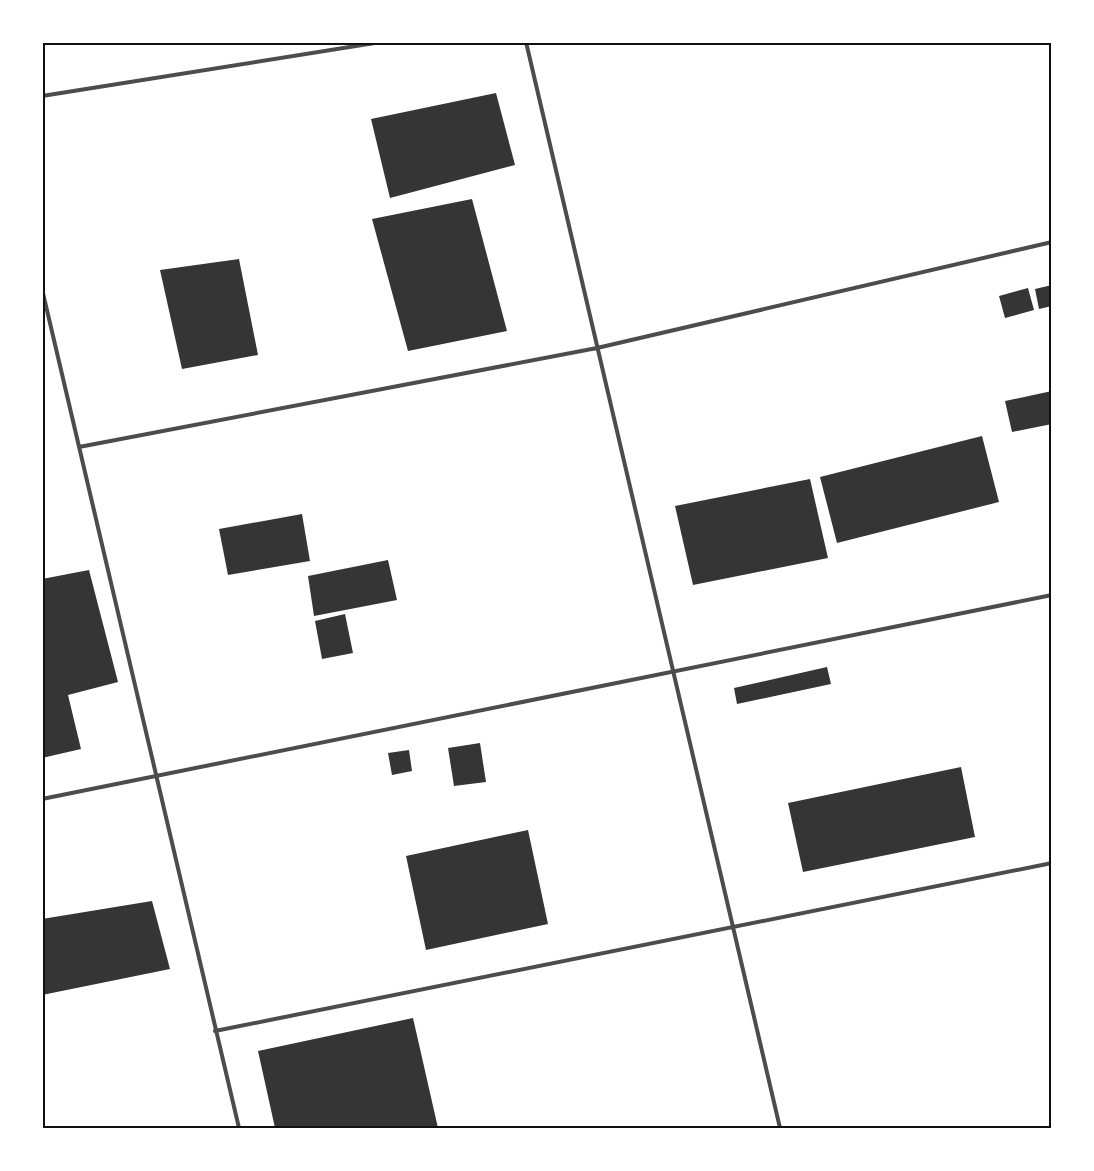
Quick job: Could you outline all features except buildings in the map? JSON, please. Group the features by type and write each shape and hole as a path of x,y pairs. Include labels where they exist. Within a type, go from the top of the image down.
{"lane":[{"path":"42,96 381,42"},
{"path":"526,42 780,1128"},
{"path":"80,447 597,348 1052,242"},
{"path":"42,289 239,1128"},
{"path":"42,799 1052,595"},
{"path":"215,1030 1052,863"}]}
